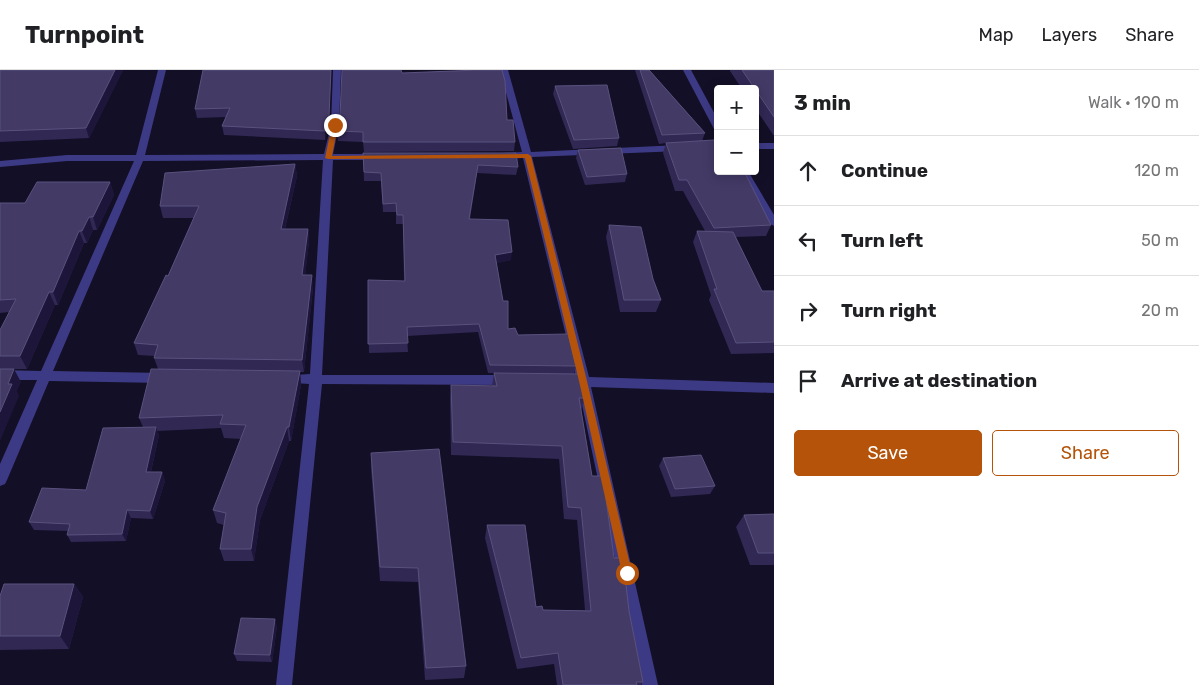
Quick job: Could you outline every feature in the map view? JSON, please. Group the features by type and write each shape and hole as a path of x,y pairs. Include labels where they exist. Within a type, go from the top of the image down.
{"street":[{"path":"0,480 140,157 162,70"},
{"path":"284,685 316,379 328,158 335,125 337,70"},
{"path":"504,70 528,156 583,381 627,573 650,685"},
{"path":"687,70 714,121"},
{"path":"759,146 774,146"},
{"path":"488,156 528,156 689,147"},
{"path":"0,164 67,158 388,157"},
{"path":"745,175 774,223"},
{"path":"0,376 181,378"},
{"path":"268,379 524,380"},
{"path":"553,380 774,388"}],"building":[{"path":"0,70 115,70 86,128 0,131"},
{"path":"203,70 331,70 329,116 325,131 222,126 230,108 195,109"},
{"path":"342,70 401,70 402,73 502,70 505,81 507,120 513,120 515,142 363,142 363,132 337,131 340,116"},
{"path":"640,70 649,70 705,133 662,135"},
{"path":"742,70 774,70 774,117 759,95 759,85 752,85"},
{"path":"607,85 619,138 574,140 555,86"},
{"path":"714,140 714,175 746,175 771,225 714,228 687,180 679,180 666,143"},
{"path":"621,148 627,174 587,177 578,150"},
{"path":"363,153 516,153 518,167 478,165 469,219 508,220 512,252 495,255 503,301 508,301 508,329 515,328 518,335 568,334 576,366 490,365 479,324 407,327 408,343 368,344 368,280 405,281 403,215 397,215 396,203 383,204 381,173 364,172"},
{"path":"295,164 281,229 308,229 302,275 312,275 302,360 154,358 158,345 134,343 166,275 168,276 199,206 160,206 165,173"},
{"path":"37,182 110,182 93,217 89,217 82,231 79,231 53,292 49,292 20,356 0,356 0,330 16,299 0,300 0,203 25,203"},
{"path":"609,225 641,227 653,279 661,300 624,300"},
{"path":"697,231 733,232 762,291 774,291 774,342 736,343 714,289 717,289"},
{"path":"0,369 14,369 8,384 12,384 0,412"},
{"path":"151,369 300,371 289,427 287,427 257,507 251,549 220,549 226,513 213,510 246,425 220,424 223,415 139,418"},
{"path":"494,373 580,374 585,398 579,398 592,476 603,476 614,558 621,558 625,576 629,611 643,682 636,682 637,685 563,685 558,653 521,658 487,525 525,525 536,607 542,606 543,610 591,611 581,508 568,507 562,446 453,442 451,385 497,386"},
{"path":"156,427 146,472 162,472 150,511 127,510 122,534 67,535 70,524 29,522 42,488 86,490 103,428"},
{"path":"439,449 466,666 426,668 418,568 380,567 371,453"},
{"path":"701,455 715,486 675,489 663,458"},
{"path":"774,514 774,553 758,553 744,515"},
{"path":"4,584 74,584 60,636 0,636 0,596"},
{"path":"241,618 275,619 270,655 234,654"}],"route":[{"path":"335,125 328,158 528,156 583,381 627,573"}]}
